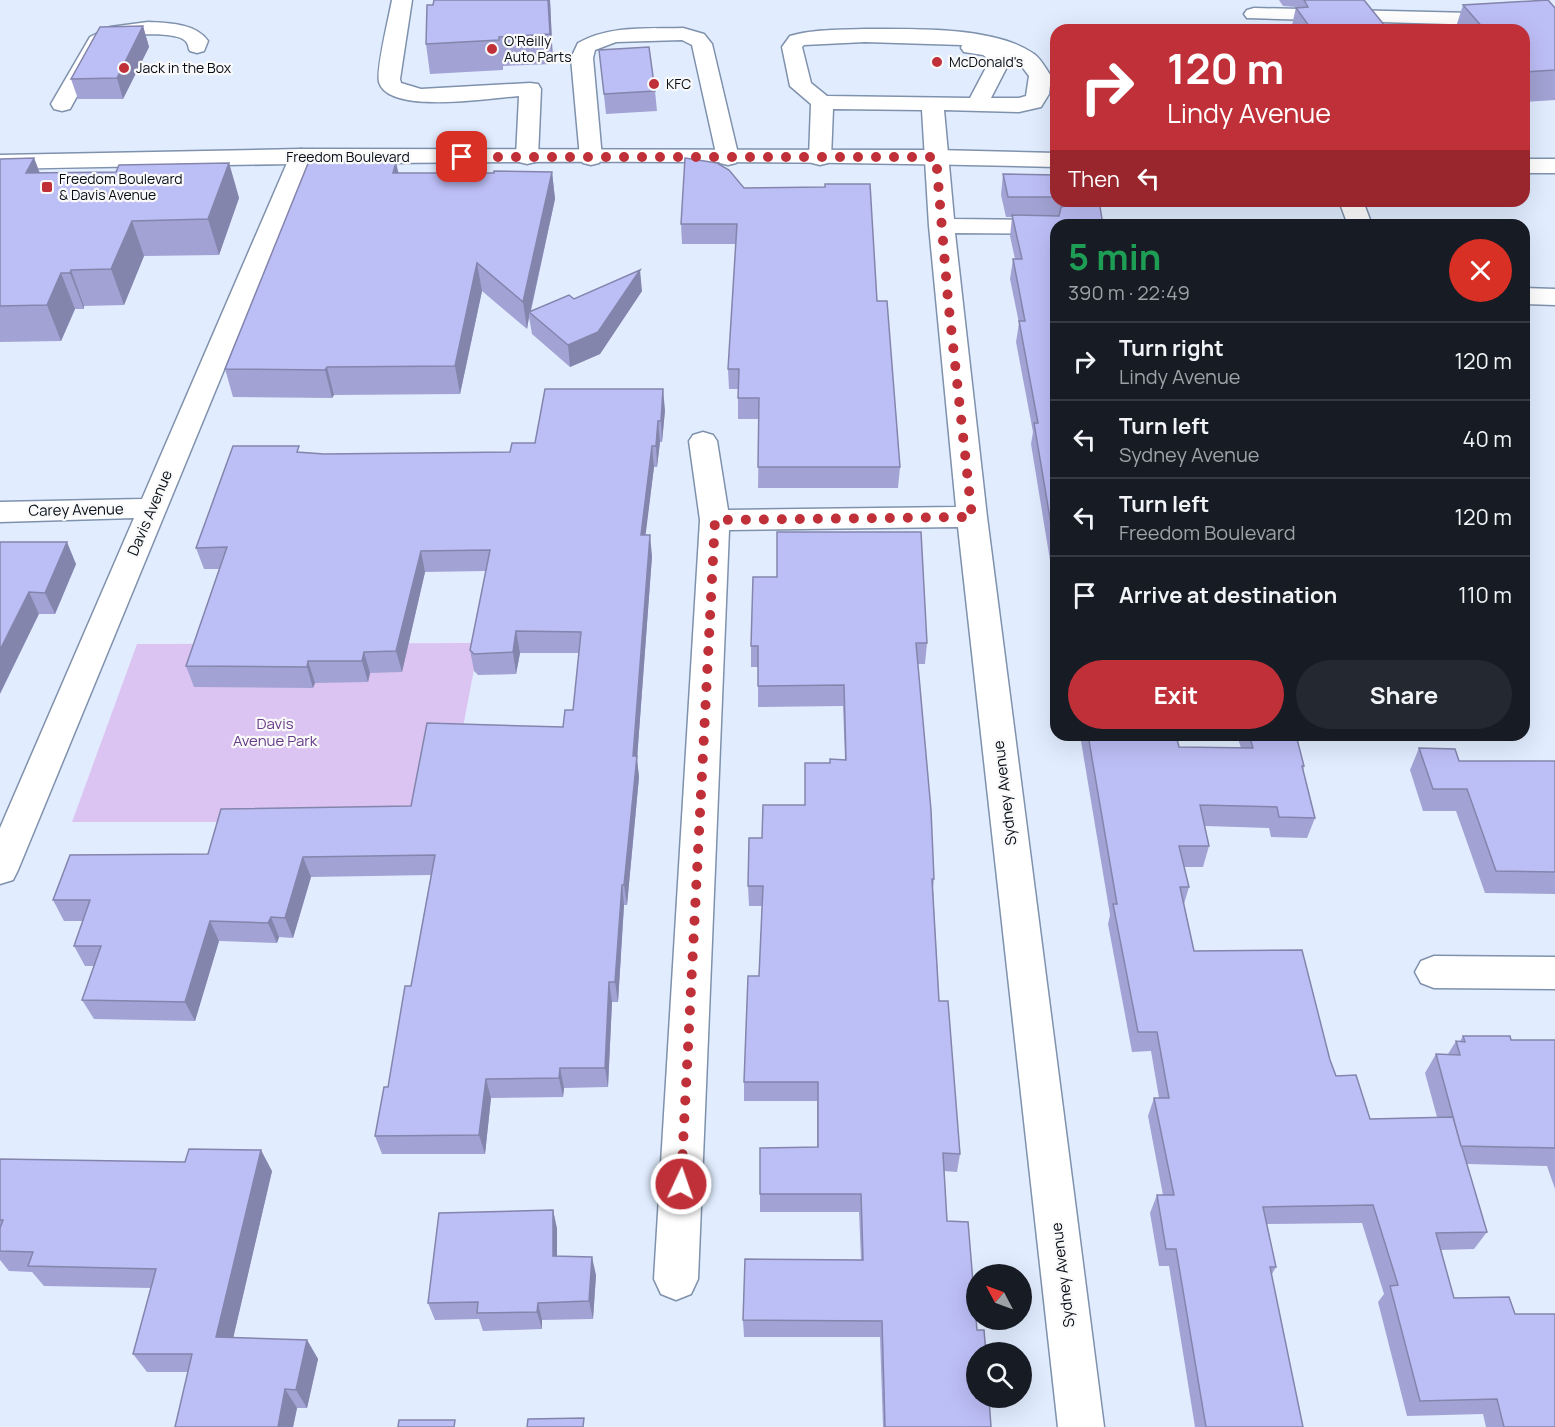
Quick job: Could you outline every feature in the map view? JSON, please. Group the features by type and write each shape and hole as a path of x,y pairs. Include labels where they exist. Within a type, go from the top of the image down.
{"street":[{"path":"402,0 389,78 392,87 406,94 421,96 530,89 527,157"},
{"path":"1254,15 1555,21"},
{"path":"62,104 97,41 105,35 123,30 161,29 191,36 198,41 197,47"},
{"path":"591,158 582,58 585,47 608,37 682,34 697,38 702,44 728,158"},
{"path":"792,46 797,40 812,37 965,38 992,43 1012,49 1033,63 1041,81 1033,102 1012,90"},
{"path":"792,46 972,48 1005,55 1014,62 1018,73 1012,90 977,104 822,102 801,86 792,46"},
{"path":"977,104 1001,60 991,51"},
{"path":"820,158 822,102"},
{"name":"Sydney Avenue","path":"933,104 941,226 972,517 1081,1427"},
{"name":"Freedom Boulevard","path":"0,162 301,156 936,157 1050,160"},
{"name":"Davis Avenue","path":"0,870 301,156"},
{"path":"1530,166 1555,166"},
{"path":"941,226 1050,227"},
{"path":"1530,296 1555,297"},
{"path":"676,1279 715,520 703,441"},
{"name":"Carey Avenue","path":"0,512 152,508"},
{"path":"715,520 972,517"},
{"path":"1434,972 1555,973"}],"green space":[{"name":"Davis Avenue Park","path":"479,643 445,822 72,822 137,644"}],"building":[{"path":"434,0 548,0 550,34 499,37 499,40 426,44 427,5 433,5"},
{"path":"1304,0 1364,0 1383,24 1308,24 1296,8 1308,7"},
{"path":"1548,0 1555,8 1555,70 1530,72 1530,24 1480,24 1463,5"},
{"path":"143,26 117,78 71,79 100,27"},
{"path":"649,47 655,91 604,94 599,50"},
{"path":"34,158 26,173 116,172 119,165 229,163 208,219 132,221 111,269 71,270 70,273 61,273 47,305 0,306 0,159"},
{"path":"685,158 717,163 729,170 744,188 870,184 877,301 887,301 900,467 758,467 759,398 738,398 739,369 728,369 737,224 681,224"},
{"path":"309,161 396,162 393,173 552,172 523,302 477,263 455,366 327,367 325,370 225,369"},
{"path":"1003,174 1050,175 1050,197 1008,197"},
{"path":"1061,207 1100,207 1102,219 1050,219 1050,518 1034,423 1038,423 1019,321 1025,321 1013,259 1022,259 1012,215 1059,216"},
{"path":"640,270 598,332 568,345 529,312 569,295 574,299"},
{"path":"545,389 663,389 661,421 658,421 656,446 652,446 641,535 650,535 633,756 637,756 624,885 622,885 615,982 609,982 605,1068 560,1068 559,1078 486,1079 479,1135 375,1136 384,1087 388,1087 405,986 411,986 435,855 303,857 285,918 271,917 268,923 210,921 185,1002 82,1000 101,946 74,946 90,900 53,900 70,855 208,854 221,809 411,806 427,723 563,727 565,710 573,710 581,632 516,631 513,652 474,654 470,650 490,550 421,551 396,651 364,652 362,661 308,661 307,667 186,666 227,547 196,548 233,446 299,446 297,452 324,454 510,452 512,443 535,443"},
{"path":"777,532 921,532 927,643 916,643 931,810 934,879 932,879 939,1001 948,1001 960,1154 943,1153 947,1221 968,1222 972,1264 966,1264 966,1330 984,1330 985,1342 966,1342 966,1408 990,1408 991,1427 885,1427 882,1321 743,1320 745,1259 863,1260 861,1194 760,1194 760,1148 818,1147 818,1082 744,1082 748,976 759,976 763,886 748,886 749,838 762,838 763,805 805,805 805,763 830,763 830,759 846,760 844,685 758,686 758,646 751,646 753,577 777,577"},
{"path":"0,542 67,542 45,593 29,592 0,650"},
{"path":"1089,741 1178,741 1179,747 1253,748 1251,741 1298,741 1315,818 1279,817 1277,807 1200,805 1209,846 1179,846 1189,887 1180,887 1194,951 1302,950 1336,1076 1356,1075 1370,1119 1453,1117 1487,1232 1436,1233 1454,1298 1509,1297 1515,1314 1555,1314 1555,1427 1504,1427 1497,1399 1420,1401 1390,1286 1398,1285 1373,1205 1263,1207 1276,1267 1270,1267 1303,1427 1206,1427 1176,1249 1166,1249 1157,1195 1174,1195 1154,1098 1169,1098 1157,1032 1138,1032 1113,904 1117,904"},
{"path":"1419,748 1455,749 1459,761 1555,761 1555,872 1496,871 1467,789 1433,789"},
{"path":"1463,1036 1510,1036 1511,1040 1555,1040 1555,1148 1461,1146 1436,1054 1460,1055 1456,1041 1465,1042"},
{"path":"189,1149 261,1150 216,1337 307,1340 296,1390 285,1389 278,1427 175,1427 192,1354 133,1354 156,1269 28,1266 33,1252 0,1251 0,1228 3,1220 0,1220 0,1159 185,1162"},
{"path":"553,1210 553,1256 592,1257 589,1301 538,1303 537,1312 477,1313 478,1302 428,1303 439,1213"},
{"path":"584,1418 583,1427 527,1427 528,1419"},
{"path":"399,1420 455,1420 454,1427 398,1427"}],"place":[{"name":"O'Reilly Auto Parts","path":"492,49"},
{"name":"McDonald's","path":"937,62"},
{"name":"Jack in the Box","path":"124,68"},
{"name":"KFC","path":"654,84"},
{"name":"Freedom Boulevard & Davis Avenue","path":"47,187"}],"route":[{"path":"462,157 936,157 948,300 972,517 715,520 681,1184"}]}
